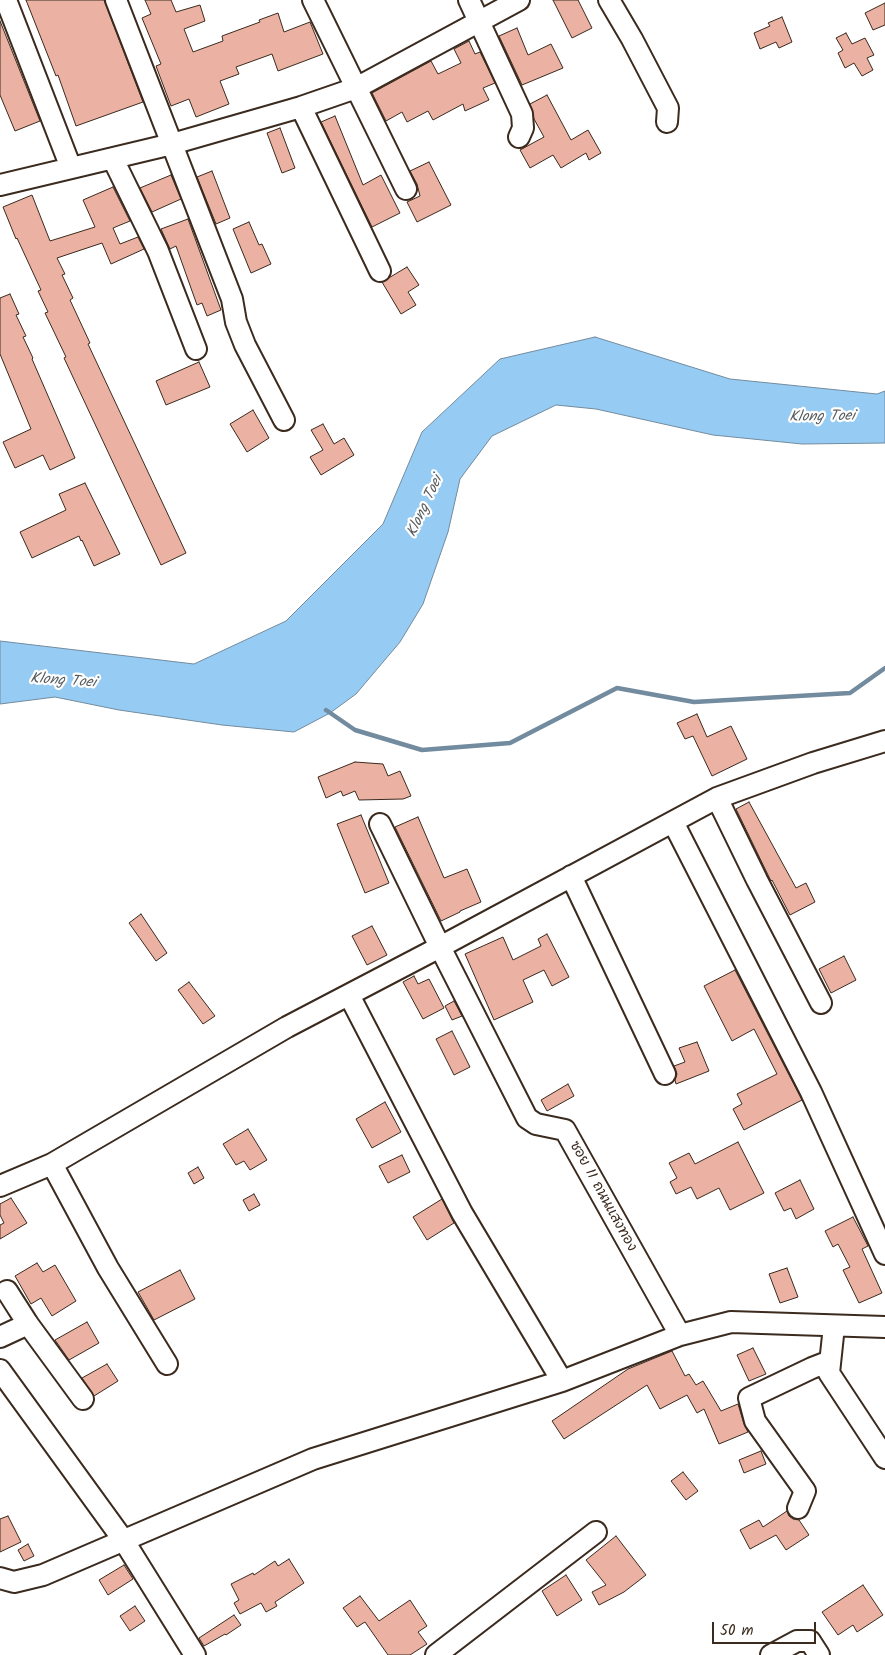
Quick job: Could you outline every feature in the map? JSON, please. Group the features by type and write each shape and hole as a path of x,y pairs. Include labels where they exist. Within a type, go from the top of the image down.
{"street":[{"path":"6,0 72,168"},
{"path":"116,0 232,299 236,322 245,345 284,420"},
{"path":"314,0 406,189"},
{"path":"469,0 522,114 523,128 519,137"},
{"path":"0,185 172,144 301,107 356,88 519,0"},
{"path":"608,0 632,39 668,108 667,122"},
{"path":"301,107 380,271"},
{"path":"113,159 158,251 196,349"},
{"path":"0,1186 52,1164 287,1027 717,798 813,763 885,741"},
{"path":"717,798 756,880 821,1004"},
{"path":"673,822 811,1092 885,1254"},
{"name":"ซอย 11 ถนนแสงทอง","path":"380,824 527,1118 536,1124 565,1130 680,1335"},
{"path":"571,876 665,1074"},
{"path":"349,995 462,1213 562,1381"},
{"path":"52,1164 108,1268 168,1364"},
{"path":"7,1291 28,1324 83,1399"},
{"path":"0,1578 14,1582 43,1575 313,1459 562,1381 680,1335 731,1322 885,1327"},
{"path":"0,1337 28,1324"},
{"path":"834,1326 829,1373 885,1458"},
{"path":"798,1508 806,1491 755,1421 749,1398 830,1361"},
{"path":"0,1370 124,1541 195,1655"},
{"path":"436,1655 596,1532"},
{"path":"771,1655 797,1641 810,1641 819,1655"}],"water":[{"name":"Klong Toei","path":"595,337 730,379 877,394 885,391 885,443 802,444 713,435 596,409 556,405 492,436 460,479 448,532 423,604 400,642 356,694 330,713 294,732 222,725 119,710 55,697 0,704 0,641 194,664 286,621 383,524 422,432 500,359"}],"building":[{"path":"26,0 104,0 143,102 76,126 58,75 56,76"},
{"path":"145,0 171,0 176,12 200,5 205,21 184,29 193,52 223,41 222,36 278,13 284,32 310,22 323,54 278,71 272,54 236,67 239,74 220,81 229,104 196,117 189,99 171,106 156,66 161,64 142,18 151,14"},
{"path":"553,0 578,0 592,28 572,38"},
{"path":"885,3 885,25 873,30 865,13"},
{"path":"782,17 792,42 779,48 776,42 760,49 754,33 770,26 768,23"},
{"path":"0,21 40,121 15,131 0,95"},
{"path":"517,28 528,55 551,44 563,68 522,85 499,36"},
{"path":"846,33 852,44 865,38 874,55 867,58 873,70 862,76 854,63 845,68 838,53 843,50 836,38"},
{"path":"469,41 475,54 480,52 495,83 483,88 489,100 465,111 463,104 433,120 428,111 407,122 402,112 386,121 372,93 431,61 438,74 461,63 454,49"},
{"path":"547,95 571,140 588,130 601,153 589,160 586,153 561,168 553,155 530,168 520,150 544,137 534,119 530,104"},
{"path":"335,116 363,185 381,175 400,213 372,227 321,122"},
{"path":"280,128 295,168 282,173 267,133"},
{"path":"429,162 451,205 417,222 407,202 420,196 417,184 410,171"},
{"path":"212,171 230,218 216,224 197,177"},
{"path":"171,175 181,199 152,212 140,188"},
{"path":"113,187 130,221 113,228 120,244 138,237 144,249 111,264 102,243 57,258 65,274 62,275 73,298 70,300 90,343 88,344 186,553 161,565 64,358 66,357 45,313 48,312 38,291 41,290 16,239 3,207 32,195 50,241 95,227 83,200"},
{"path":"188,219 221,310 207,316 202,303 197,305 176,246 170,249 161,229"},
{"path":"249,222 259,245 262,244 271,264 251,273 233,229"},
{"path":"407,267 419,285 408,292 416,305 401,314 382,282"},
{"path":"10,294 19,314 16,315 26,336 23,337 75,458 50,470 43,455 15,468 3,442 31,429 0,354 0,298"},
{"path":"199,362 210,387 166,405 156,381"},
{"path":"253,410 269,438 247,452 230,424"},
{"path":"323,424 334,444 344,438 354,455 321,475 310,457 323,450 311,430"},
{"path":"85,483 120,554 94,566 79,536 32,558 20,532 66,510 59,494"},
{"path":"697,714 707,737 731,726 747,759 712,776 693,736 685,739 677,723"},
{"path":"355,762 383,764 388,776 400,771 411,796 403,799 359,800 355,791 343,796 341,791 326,798 318,777"},
{"path":"749,802 796,888 806,883 815,902 790,915 736,809"},
{"path":"361,815 389,883 365,893 337,824"},
{"path":"418,817 444,878 467,869 481,902 441,921 395,827"},
{"path":"141,914 167,953 156,961 129,923"},
{"path":"372,926 387,955 367,965 352,936"},
{"path":"547,934 569,977 552,986 544,970 523,980 533,1002 494,1020 465,954 503,937 513,960 541,946 538,939"},
{"path":"844,956 856,980 831,993 819,969"},
{"path":"735,970 802,1100 744,1130 733,1109 742,1104 737,1094 777,1074 754,1029 732,1041 704,986"},
{"path":"414,976 418,984 429,979 444,1008 423,1019 403,982"},
{"path":"189,982 215,1016 203,1024 178,990"},
{"path":"454,1001 462,1016 452,1020 445,1006"},
{"path":"452,1031 470,1067 454,1075 436,1039"},
{"path":"697,1042 709,1071 676,1084 677,1074 674,1066 685,1062 679,1048"},
{"path":"568,1084 574,1096 547,1111 541,1100"},
{"path":"385,1102 401,1132 372,1148 356,1119"},
{"path":"248,1129 267,1160 250,1170 244,1161 236,1165 223,1144"},
{"path":"738,1142 764,1193 730,1210 719,1188 697,1199 691,1187 676,1194 670,1182 677,1178 669,1163 689,1153 695,1164"},
{"path":"402,1155 410,1172 388,1183 379,1166"},
{"path":"198,1167 204,1178 194,1184 188,1173"},
{"path":"800,1180 814,1209 796,1219 791,1208 784,1211 775,1193"},
{"path":"254,1194 260,1205 249,1211 243,1200"},
{"path":"11,1198 27,1223 0,1239 0,1225 4,1223 0,1215 0,1204"},
{"path":"442,1199 454,1223 427,1240 413,1217"},
{"path":"853,1217 868,1246 862,1249 882,1293 859,1303 843,1270 850,1267 838,1244 833,1247 825,1231"},
{"path":"37,1263 43,1272 55,1265 76,1301 52,1316 41,1298 31,1304 15,1276"},
{"path":"787,1268 798,1297 780,1303 769,1274"},
{"path":"180,1270 195,1299 154,1320 138,1292"},
{"path":"87,1322 99,1343 69,1360 55,1340"},
{"path":"753,1348 766,1374 749,1381 737,1355"},
{"path":"672,1351 685,1376 689,1374 696,1385 703,1381 721,1411 738,1404 748,1432 719,1444 704,1409 697,1413 687,1395 660,1409 647,1385 564,1439 552,1421 628,1369"},
{"path":"107,1364 118,1381 94,1396 82,1378"},
{"path":"761,1451 766,1464 744,1473 739,1460"},
{"path":"683,1472 698,1491 686,1500 671,1481"},
{"path":"787,1511 793,1519 799,1520 809,1535 786,1550 776,1535 750,1549 740,1530 759,1520 763,1527"},
{"path":"8,1516 21,1542 0,1552 0,1519"},
{"path":"616,1536 646,1575 624,1592 599,1605 592,1592 606,1585 586,1560"},
{"path":"28,1544 34,1556 24,1561 18,1550"},
{"path":"289,1559 304,1583 275,1602 277,1606 266,1612 261,1603 240,1614 234,1603 239,1600 231,1584 253,1573 254,1575 275,1561 278,1566"},
{"path":"124,1565 133,1579 108,1595 99,1580"},
{"path":"566,1575 582,1600 557,1616 542,1591"},
{"path":"863,1585 883,1615 857,1632 853,1625 838,1635 822,1612"},
{"path":"360,1596 379,1621 410,1600 427,1626 418,1632 427,1644 410,1655 388,1655 365,1622 357,1627 343,1608"},
{"path":"135,1606 145,1621 130,1631 120,1616"},
{"path":"234,1615 241,1625 204,1646 199,1638"}],"waterway":[{"path":"326,710 355,730 422,750 510,743 617,688 694,702 850,693 885,668"}]}
